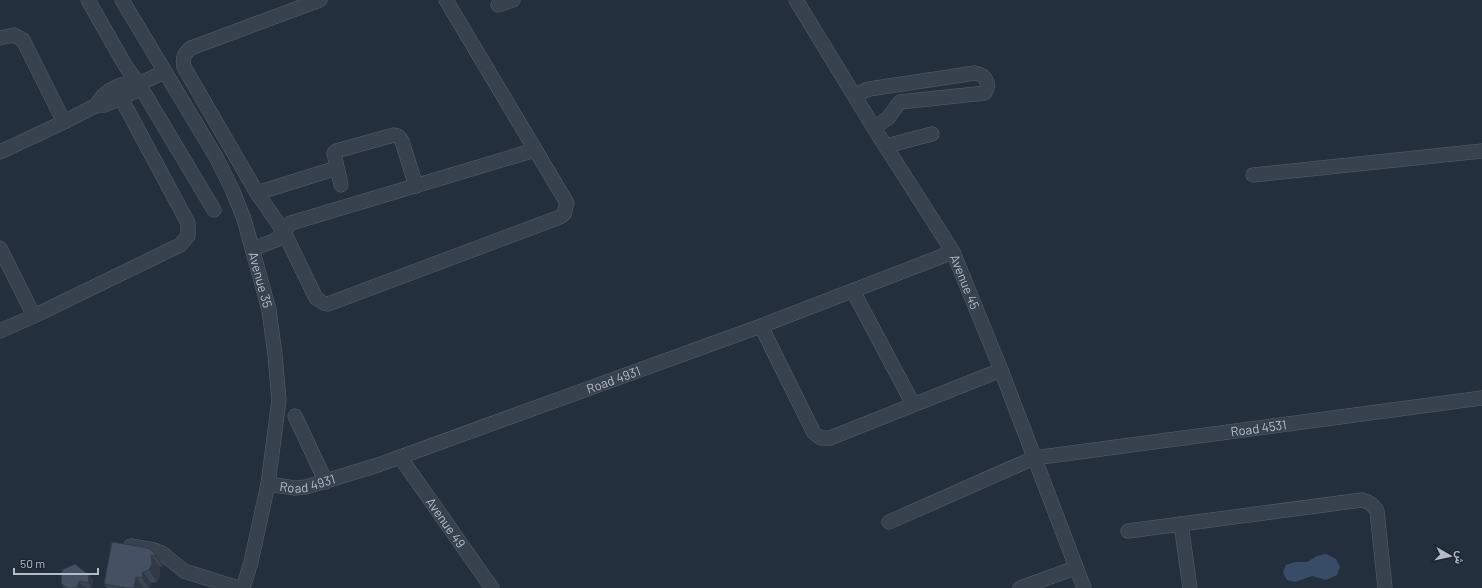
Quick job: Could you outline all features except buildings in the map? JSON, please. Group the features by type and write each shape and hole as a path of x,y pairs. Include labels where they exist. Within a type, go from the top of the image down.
{"street":[{"path":"88,0 125,65 139,84 214,210"},
{"name":"Avenue 35","path":"122,0 216,156 242,213 269,310 275,355 278,400 268,484 251,562 243,588"},
{"path":"320,0 191,48 185,53 183,60 184,67 257,193 284,232 316,298 323,303 328,304 560,217 564,214 567,203 446,0"},
{"path":"498,6 513,0"},
{"name":"Avenue 45","path":"796,0 874,128 953,252 1001,370 1084,588"},
{"path":"0,38 14,36 23,40 64,122"},
{"path":"97,105 104,95 122,85 131,83 139,84 164,72"},
{"path":"855,95 869,89 975,73 981,74 988,82 988,88 985,93 900,102 888,118 874,128"},
{"path":"0,152 97,105 105,105 121,98 135,91 139,84"},
{"path":"892,85 900,102"},
{"path":"0,331 180,245 188,236 188,223 121,98"},
{"path":"886,146 932,134"},
{"path":"341,185 334,153 336,151 394,135 398,136 402,141 416,186"},
{"path":"253,249 276,240 291,223 535,150"},
{"path":"1254,175 1482,151"},
{"path":"257,193 337,168"},
{"path":"0,248 34,316"},
{"name":"Road 4931","path":"268,484 295,488 326,482 400,457 761,326 953,252"},
{"path":"853,291 912,404"},
{"path":"761,326 814,432 821,438 830,438 912,404 1001,370"},
{"name":"Road 4531","path":"889,522 1034,458 1482,398"},
{"path":"295,416 326,482"},
{"name":"Avenue 49","path":"400,457 492,588"},
{"path":"1128,531 1355,501 1368,502 1374,506 1378,518 1385,588"},
{"path":"1181,524 1190,588"},
{"path":"122,545 154,550 162,553 184,571 238,588"},
{"path":"1020,588 1076,568"}],"water":[{"path":"1326,554 1336,559 1340,567 1337,575 1326,580 1312,576 1295,582 1287,580 1283,572 1286,565 1295,562 1307,562 1317,556"}]}
